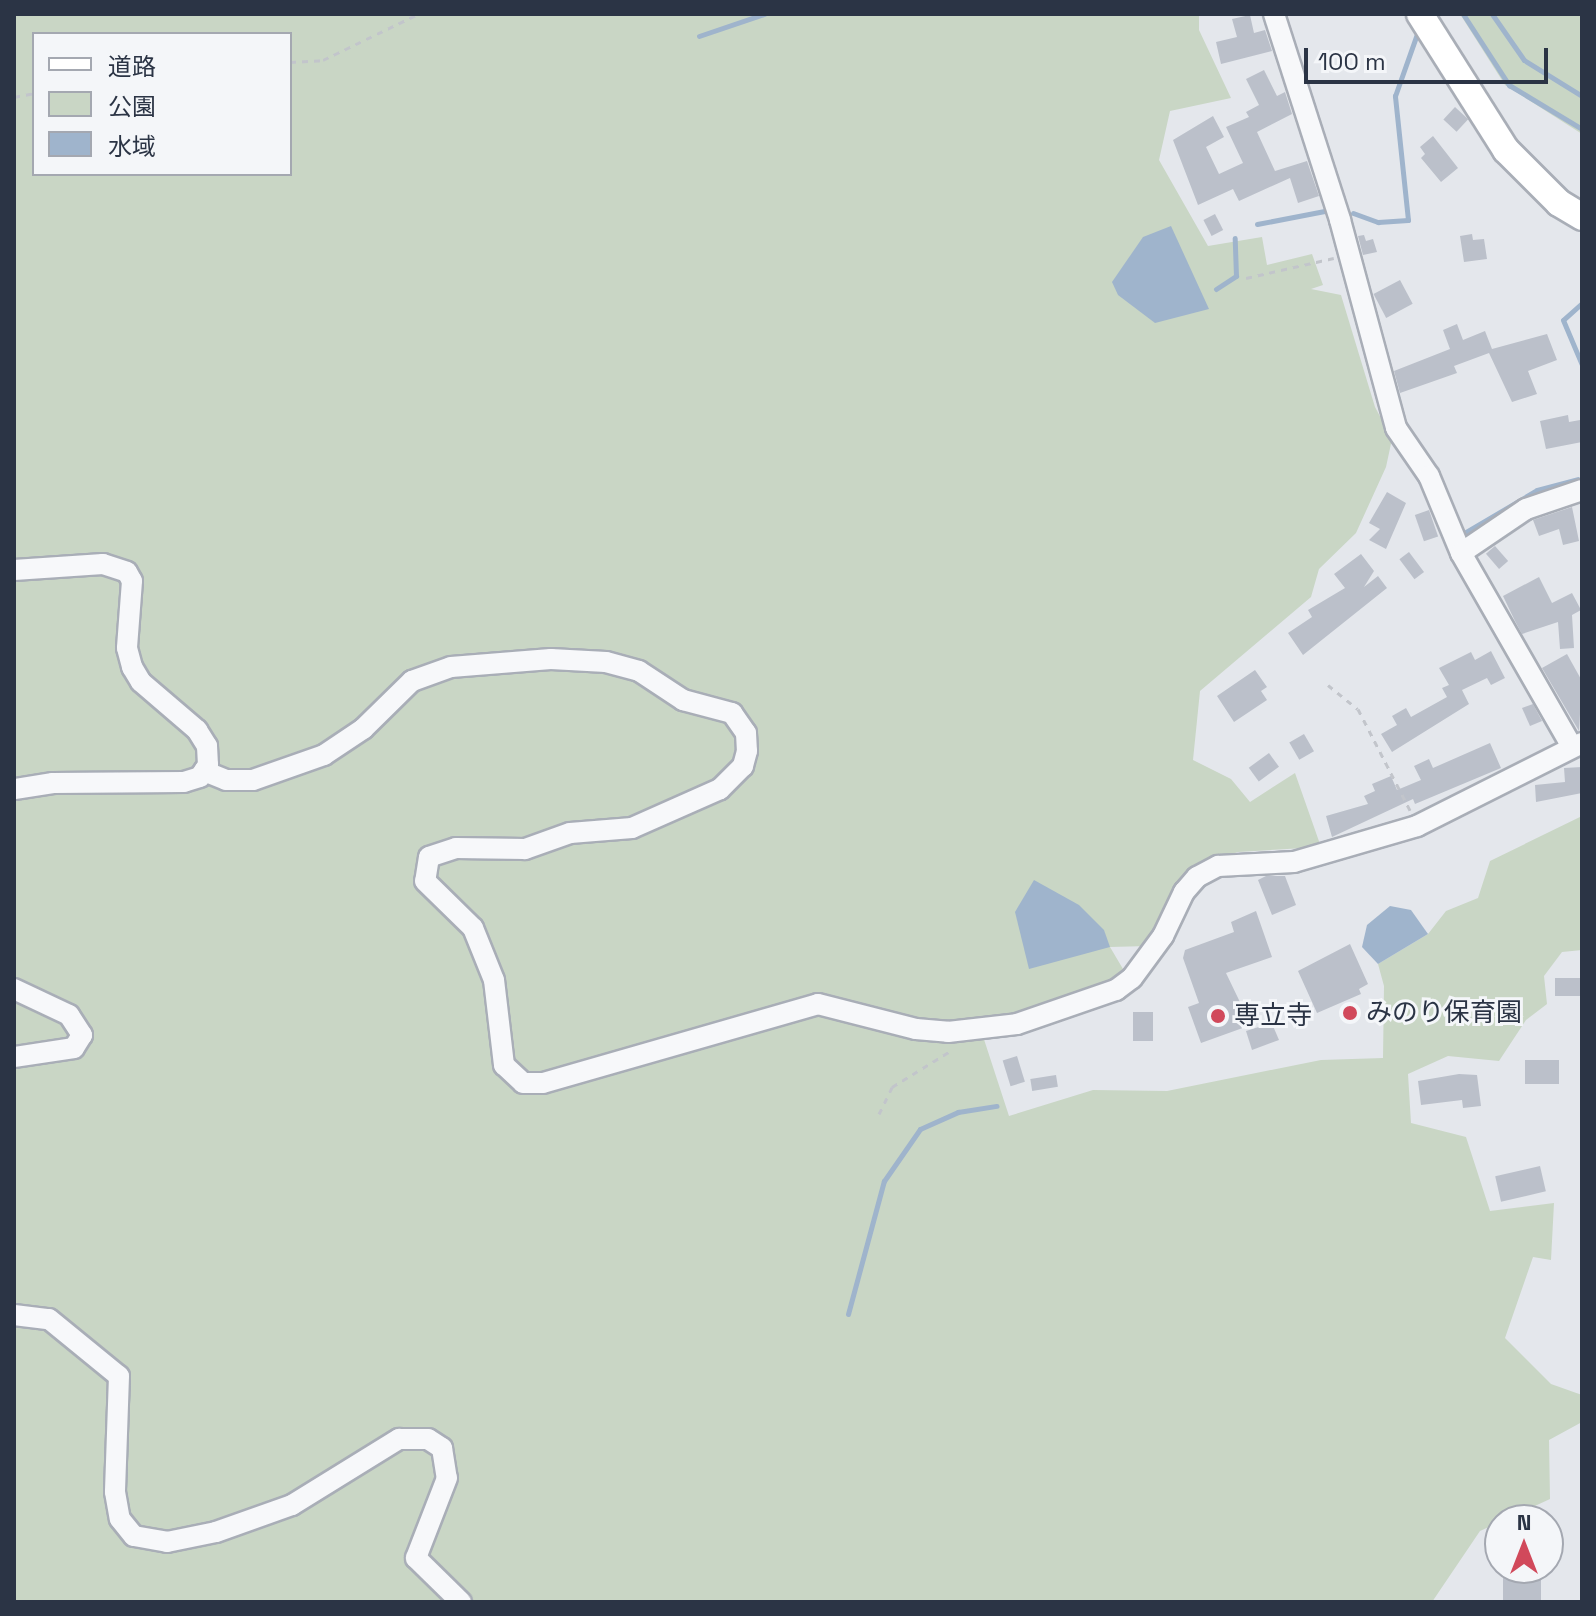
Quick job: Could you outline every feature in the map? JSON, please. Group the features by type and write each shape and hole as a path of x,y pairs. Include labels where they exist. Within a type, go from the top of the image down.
{"main road":[{"path":"1420,14 1506,150 1559,203 1582,217"}],"street":[{"path":"204,771 226,780 253,780 324,755 432,671 551,659 606,662 639,671 662,690 732,713 740,721 747,751 732,780 632,828 570,833 525,849 442,850 429,857 424,869 431,891 473,928 494,980 501,1050 511,1076 523,1083 543,1083 818,1004 916,1029 986,1029 1017,1024 1116,990 1132,978 1163,936 1184,892 1197,877 1218,866 1294,862 1417,826 1553,760 1577,744 1461,553 1429,476 1396,428 1349,255 1274,14"},
{"path":"1461,553 1526,509 1582,490"},
{"path":"14,570 103,564 127,572 132,581 127,648 132,667 141,682 197,730 207,746 204,771"},
{"path":"14,789 53,783 184,782 204,771"},
{"path":"14,989 69,1015 82,1035 74,1048 14,1057"},
{"path":"14,1315 49,1319 119,1376 115,1492 120,1519 134,1536 167,1542 216,1532 292,1505 399,1439 428,1439 442,1448 447,1478 416,1558 461,1602"}],"path":[{"path":"292,62 323,60 418,14"},
{"path":"1246,278 1349,255"},
{"path":"1328,685 1358,709 1417,826"},
{"path":"879,1114 892,1087 986,1029"}],"green space":[{"path":"14,14 1199,14 1199,30 1231,98 1170,111 1159,160 1208,246 1262,237 1267,265 1312,254 1323,285 1311,289 1341,295 1375,407 1392,439 1386,467 1356,533 1319,569 1311,597 1200,691 1193,760 1231,779 1250,802 1295,773 1321,847 1238,852 1194,866 1148,946 1110,947 1123,969 1107,993 978,1021 1009,1116 1093,1090 1167,1091 1321,1060 1383,1058 1384,986 1378,964 1428,934 1446,911 1478,898 1490,861 1582,816 1582,950 1562,952 1544,976 1547,1004 1526,1020 1499,1061 1448,1056 1408,1074 1411,1123 1466,1137 1490,1211 1554,1203 1551,1260 1533,1257 1505,1338 1551,1384 1582,1395 1582,1422 1549,1440 1550,1499 1539,1504 1484,1504 1484,1529 1432,1602 14,1602"},
{"path":"1460,14 1582,14 1582,134 1505,85"}],"water":[{"path":"1171,226 1209,309 1155,323 1118,295 1112,282 1143,237"},
{"path":"1034,880 1079,905 1104,930 1110,947 1029,969 1015,912"},
{"path":"1390,906 1411,910 1428,934 1378,964 1362,947 1367,925"}],"building":[{"path":"1250,15 1254,33 1265,30 1272,51 1221,64 1216,42 1237,37 1232,19"},
{"path":"1264,70 1277,96 1285,92 1292,114 1257,132 1275,171 1307,161 1319,196 1298,203 1290,178 1239,201 1233,189 1198,205 1173,140 1213,116 1224,137 1206,147 1219,174 1243,163 1226,127 1249,117 1246,112 1259,105 1246,79"},
{"path":"1455,107 1468,119 1457,132 1443,119"},
{"path":"1433,136 1458,168 1441,182 1421,158 1425,154 1420,147"},
{"path":"1215,214 1223,230 1212,236 1203,220"},
{"path":"1472,234 1473,240 1484,239 1487,259 1464,262 1460,236"},
{"path":"1364,235 1366,241 1373,239 1377,252 1363,255 1358,236"},
{"path":"1400,280 1413,304 1386,318 1374,294"},
{"path":"1457,324 1463,340 1485,331 1492,349 1547,334 1557,360 1528,371 1537,394 1512,402 1489,353 1454,366 1457,373 1400,393 1394,371 1450,349 1443,330"},
{"path":"1568,415 1569,422 1580,420 1582,442 1546,449 1540,421"},
{"path":"1387,492 1406,503 1386,549 1369,540 1380,529 1369,523"},
{"path":"1572,507 1579,541 1563,545 1559,529 1539,536 1533,520"},
{"path":"1429,510 1438,536 1424,541 1415,515"},
{"path":"1495,546 1508,561 1499,569 1486,554"},
{"path":"1409,552 1424,572 1414,579 1399,559"},
{"path":"1361,554 1374,571 1364,587 1378,576 1387,588 1303,655 1288,633 1312,617 1308,610 1345,588 1334,574"},
{"path":"1539,577 1552,603 1572,593 1581,610 1572,615 1574,648 1560,649 1558,622 1522,634 1515,621 1503,596"},
{"path":"1491,651 1505,678 1491,685 1487,678 1462,690 1469,704 1392,752 1381,734 1397,725 1392,716 1406,708 1411,717 1447,697 1442,688 1449,685 1439,668 1471,652 1475,660"},
{"path":"1567,654 1582,681 1579,731 1542,668"},
{"path":"1255,670 1267,687 1261,691 1267,700 1234,722 1217,696"},
{"path":"1533,704 1542,721 1530,726 1522,708"},
{"path":"1304,734 1314,751 1299,760 1289,742"},
{"path":"1490,743 1501,768 1415,804 1413,799 1332,837 1326,816 1368,804 1364,796 1375,791 1372,784 1391,776 1397,790 1421,780 1414,766 1429,759 1433,768"},
{"path":"1269,753 1279,767 1259,781 1249,768"},
{"path":"1582,767 1582,793 1536,802 1535,785 1565,782 1564,768"},
{"path":"1266,876 1285,876 1296,905 1272,915 1258,880"},
{"path":"1256,911 1272,957 1226,973 1251,1025 1201,1043 1188,1007 1199,1003 1183,958 1185,950 1234,932 1231,922"},
{"path":"1350,944 1368,984 1359,989 1361,994 1317,1013 1298,971"},
{"path":"1555,978 1582,978 1582,996 1555,996"},
{"path":"1133,1012 1153,1012 1153,1041 1133,1041"},
{"path":"1265,1025 1273,1026 1279,1040 1252,1050 1246,1031"},
{"path":"1017,1056 1025,1082 1011,1086 1003,1060"},
{"path":"1525,1060 1559,1060 1559,1084 1525,1084"},
{"path":"1459,1074 1477,1075 1481,1106 1463,1108 1462,1100 1421,1105 1418,1081"},
{"path":"1056,1075 1058,1087 1032,1091 1030,1079"},
{"path":"1540,1166 1546,1191 1501,1202 1495,1176"},
{"path":"1503,1584 1541,1584 1541,1602 1503,1602"}],"waterway":[{"path":"699,36 764,14"},
{"path":"1463,14 1509,85 1582,129"},
{"path":"1492,14 1524,60 1582,96"},
{"path":"1353,213 1378,222 1408,220 1395,96 1418,31"},
{"path":"1257,224 1330,210"},
{"path":"1216,289 1236,276 1235,238"},
{"path":"1582,303 1563,320 1582,365"},
{"path":"1466,532 1537,490 1578,479"},
{"path":"848,1314 884,1181 920,1129 958,1112 997,1106"}],"place":[{"name":"みのり保育園","path":"1350,1013"},
{"name":"専立寺","path":"1218,1016"}]}
